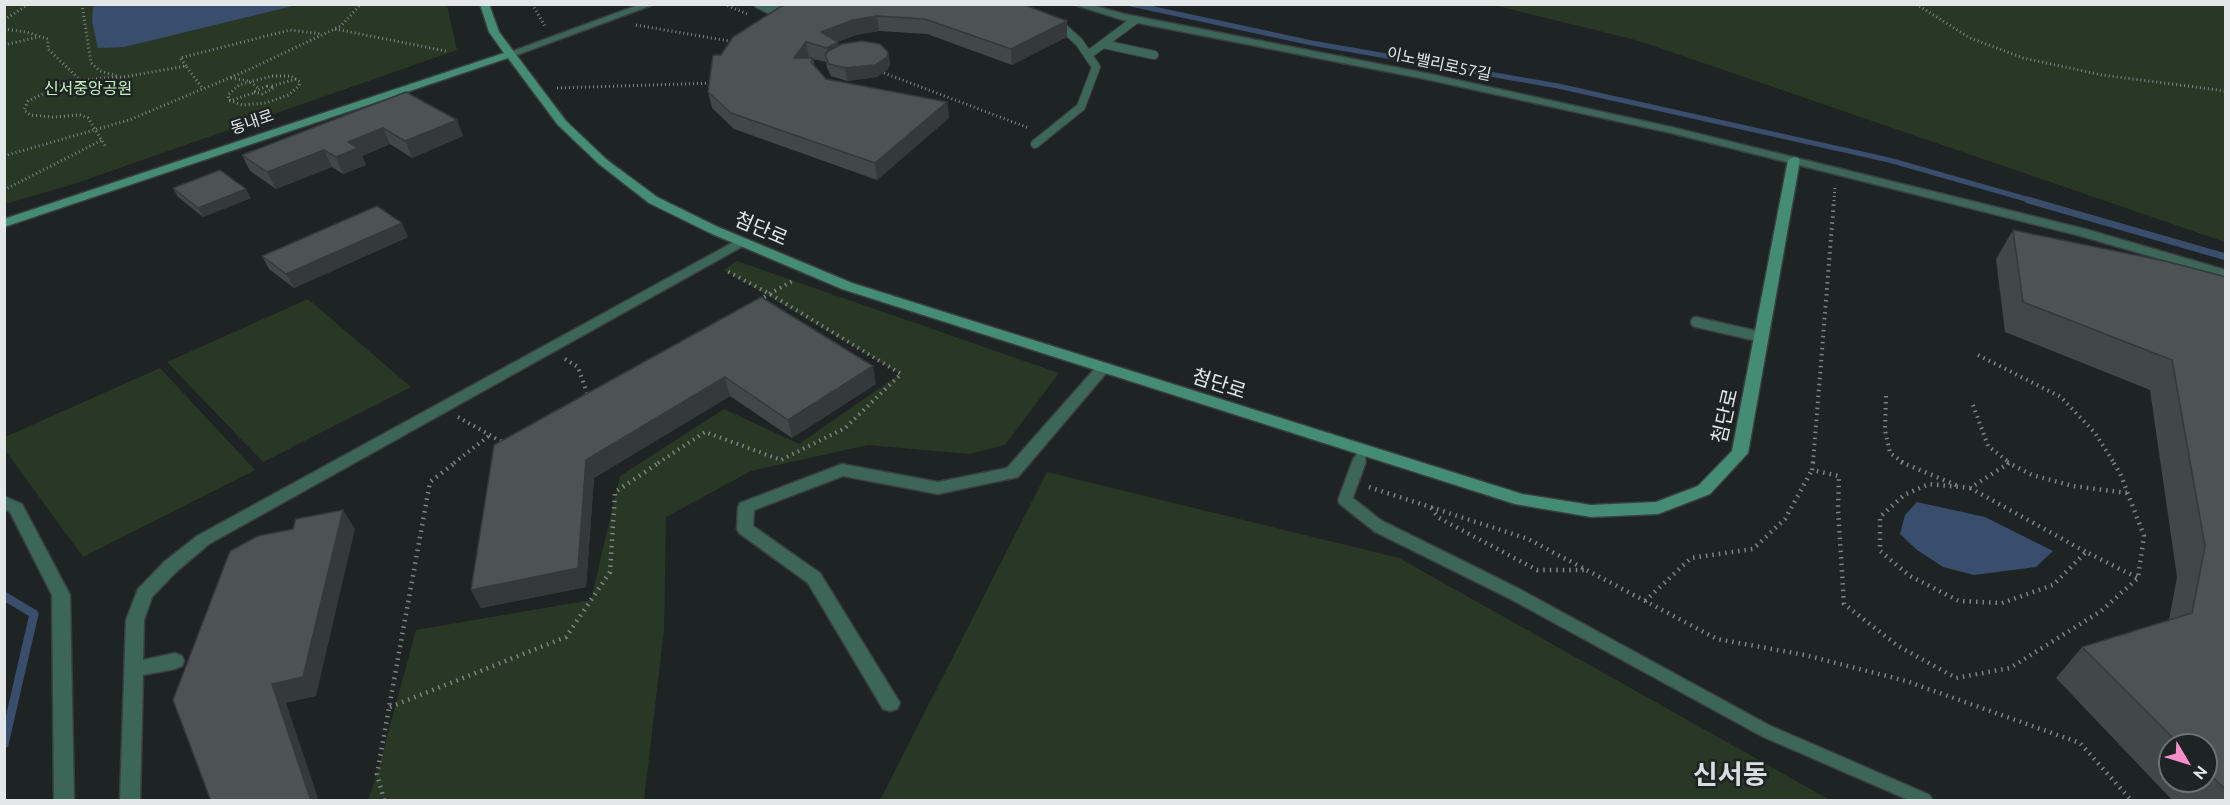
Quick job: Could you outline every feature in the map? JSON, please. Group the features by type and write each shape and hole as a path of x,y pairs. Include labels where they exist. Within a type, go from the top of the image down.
{"street":[{"name":"첨단로","path":"484,4 494,32 536,89 562,123 603,162 653,200 741,242 847,286 1363,451 1521,501 1591,511 1658,508 1704,490 1740,453 1794,160"},
{"path":"510,54 651,4"},
{"name":"이노밸리로57길","path":"1076,4 1135,20 1430,77 1671,130 2081,232 2226,274"},
{"name":"동내로","path":"4,223 510,54"},
{"path":"130,801 135,620 144,594 170,567 203,540 741,242"},
{"path":"890,703 814,578 745,529 746,507 842,470 938,488 1012,473 1103,368"},
{"path":"4,501 16,508 61,595 64,801"},
{"path":"134,669 175,661"}],"lane":[{"path":"758,4 768,9 789,4"},
{"path":"1035,144 1081,107 1096,67 1079,42 1056,22 1046,18"},
{"path":"1088,55 1135,20"},
{"path":"1103,44 1154,55"},
{"path":"1696,322 1761,337"},
{"path":"1363,451 1345,500 1378,526 1515,594 1766,732 1925,801"}],"path":[{"path":"4,20 29,4"},
{"path":"82,4 91,63 100,72 124,77"},
{"path":"4,156 129,120 229,78 341,26 362,4"},
{"path":"532,4 552,39"},
{"path":"724,4 756,18"},
{"path":"1916,4 1970,38 2023,58 2102,75 2226,91"},
{"path":"606,20 739,42"},
{"path":"4,29 48,39 48,49 80,80"},
{"path":"334,29 446,51"},
{"path":"202,89 180,58 290,30 323,34"},
{"path":"4,45 40,36"},
{"path":"106,147 88,118 80,115 30,115 24,110 28,101 64,84 80,80 124,77 186,66"},
{"path":"884,73 1047,135"},
{"path":"272,76 297,79 300,82 295,91 278,100 242,105 229,100 228,95 232,90 249,81 272,76"},
{"path":"229,78 249,81 258,88"},
{"path":"254,93 258,88 297,79"},
{"path":"536,89 715,83"},
{"path":"228,102 254,93 269,92 273,90 272,86"},
{"path":"269,92 278,100"},
{"path":"4,190 102,140"},
{"path":"1645,601 1691,558 1753,549 1785,519 1812,470 1836,171"},
{"path":"390,707 566,637 610,572 615,492 705,432 782,460 845,428 901,374 770,294 716,266"},
{"path":"750,306 810,271"},
{"path":"571,350 561,356 578,367 589,398 599,392"},
{"path":"1812,470 1839,477 1838,509 1844,604 1898,646 1956,678 2010,668 2101,611 2138,578 2144,536 2120,473 2095,433 2061,397 1978,355"},
{"path":"1886,396 1885,430 1890,453 1901,462 1962,488"},
{"path":"1973,405 1988,446 2009,463 2032,475 2073,486 2128,494"},
{"path":"442,408 508,446"},
{"path":"384,801 377,774 430,482 490,435"},
{"path":"1970,488 2009,463"},
{"path":"1352,482 1528,539 1717,639 1805,655 1906,681 2080,743 2131,801"},
{"path":"2086,552 2053,585 2002,603 1959,601 1910,576 1880,551 1881,517 1904,495 1929,484 1970,488 2138,578"},
{"path":"1430,507 1439,518 1537,570 1587,570"}],"green space":[{"name":"신서중앙공원","path":"5,5 447,5 457,50 74,184 5,204"},
{"path":"1494,5 2225,5 2225,242 1639,41"},
{"path":"737,261 1059,373 1005,445 969,454 868,445 751,471 666,517 664,630 644,800 368,800 416,630 591,600 620,476 724,409 799,444 900,374 724,270"},
{"path":"308,299 411,387 263,462 167,362"},
{"path":"160,368 255,470 83,557 5,450 5,437"},
{"path":"1047,472 1399,558 1830,800 880,800"}],"water":[{"path":"96,5 297,5 124,47 98,48 92,22 93,7"},
{"path":"1917,502 1985,517 2053,551 2036,567 1974,575 1943,567 1917,550 1900,534 1905,515"}],"building":[{"path":"789,4 1022,4 1067,21 1011,49 925,19 877,16 853,20 821,32 838,42 827,48 806,42 794,58 813,58 811,62 826,79 947,102 875,163 731,113 708,92 713,55 721,55 733,37 780,7"},
{"path":"862,41 880,44 888,52 887,57 875,65 845,68 829,64 825,55 828,51 842,44"},
{"path":"406,92 457,120 405,141 383,128 348,142 358,148 336,157 324,150 267,172 242,155"},
{"path":"220,170 246,189 198,208 173,188"},
{"path":"377,206 402,223 286,274 262,256"},
{"path":"2013,230 2169,262 2226,277 2226,790 2218,782 2218,733 2168,733 2082,647 2192,613 2205,546 2172,360 2023,302"},
{"path":"761,297 873,366 788,420 725,377 586,460 578,568 471,590 494,445"},
{"path":"343,510 303,677 272,684 311,801 211,801 173,700 230,551 258,536 293,529 296,519"}],"waterway":[{"path":"1131,4 1312,43 1558,86 1889,160 2033,201"},
{"path":"2028,200 2226,257"},
{"path":"4,596 34,614 4,744"}],"district":[{"name":"신서동","path":"1730,775"}]}
